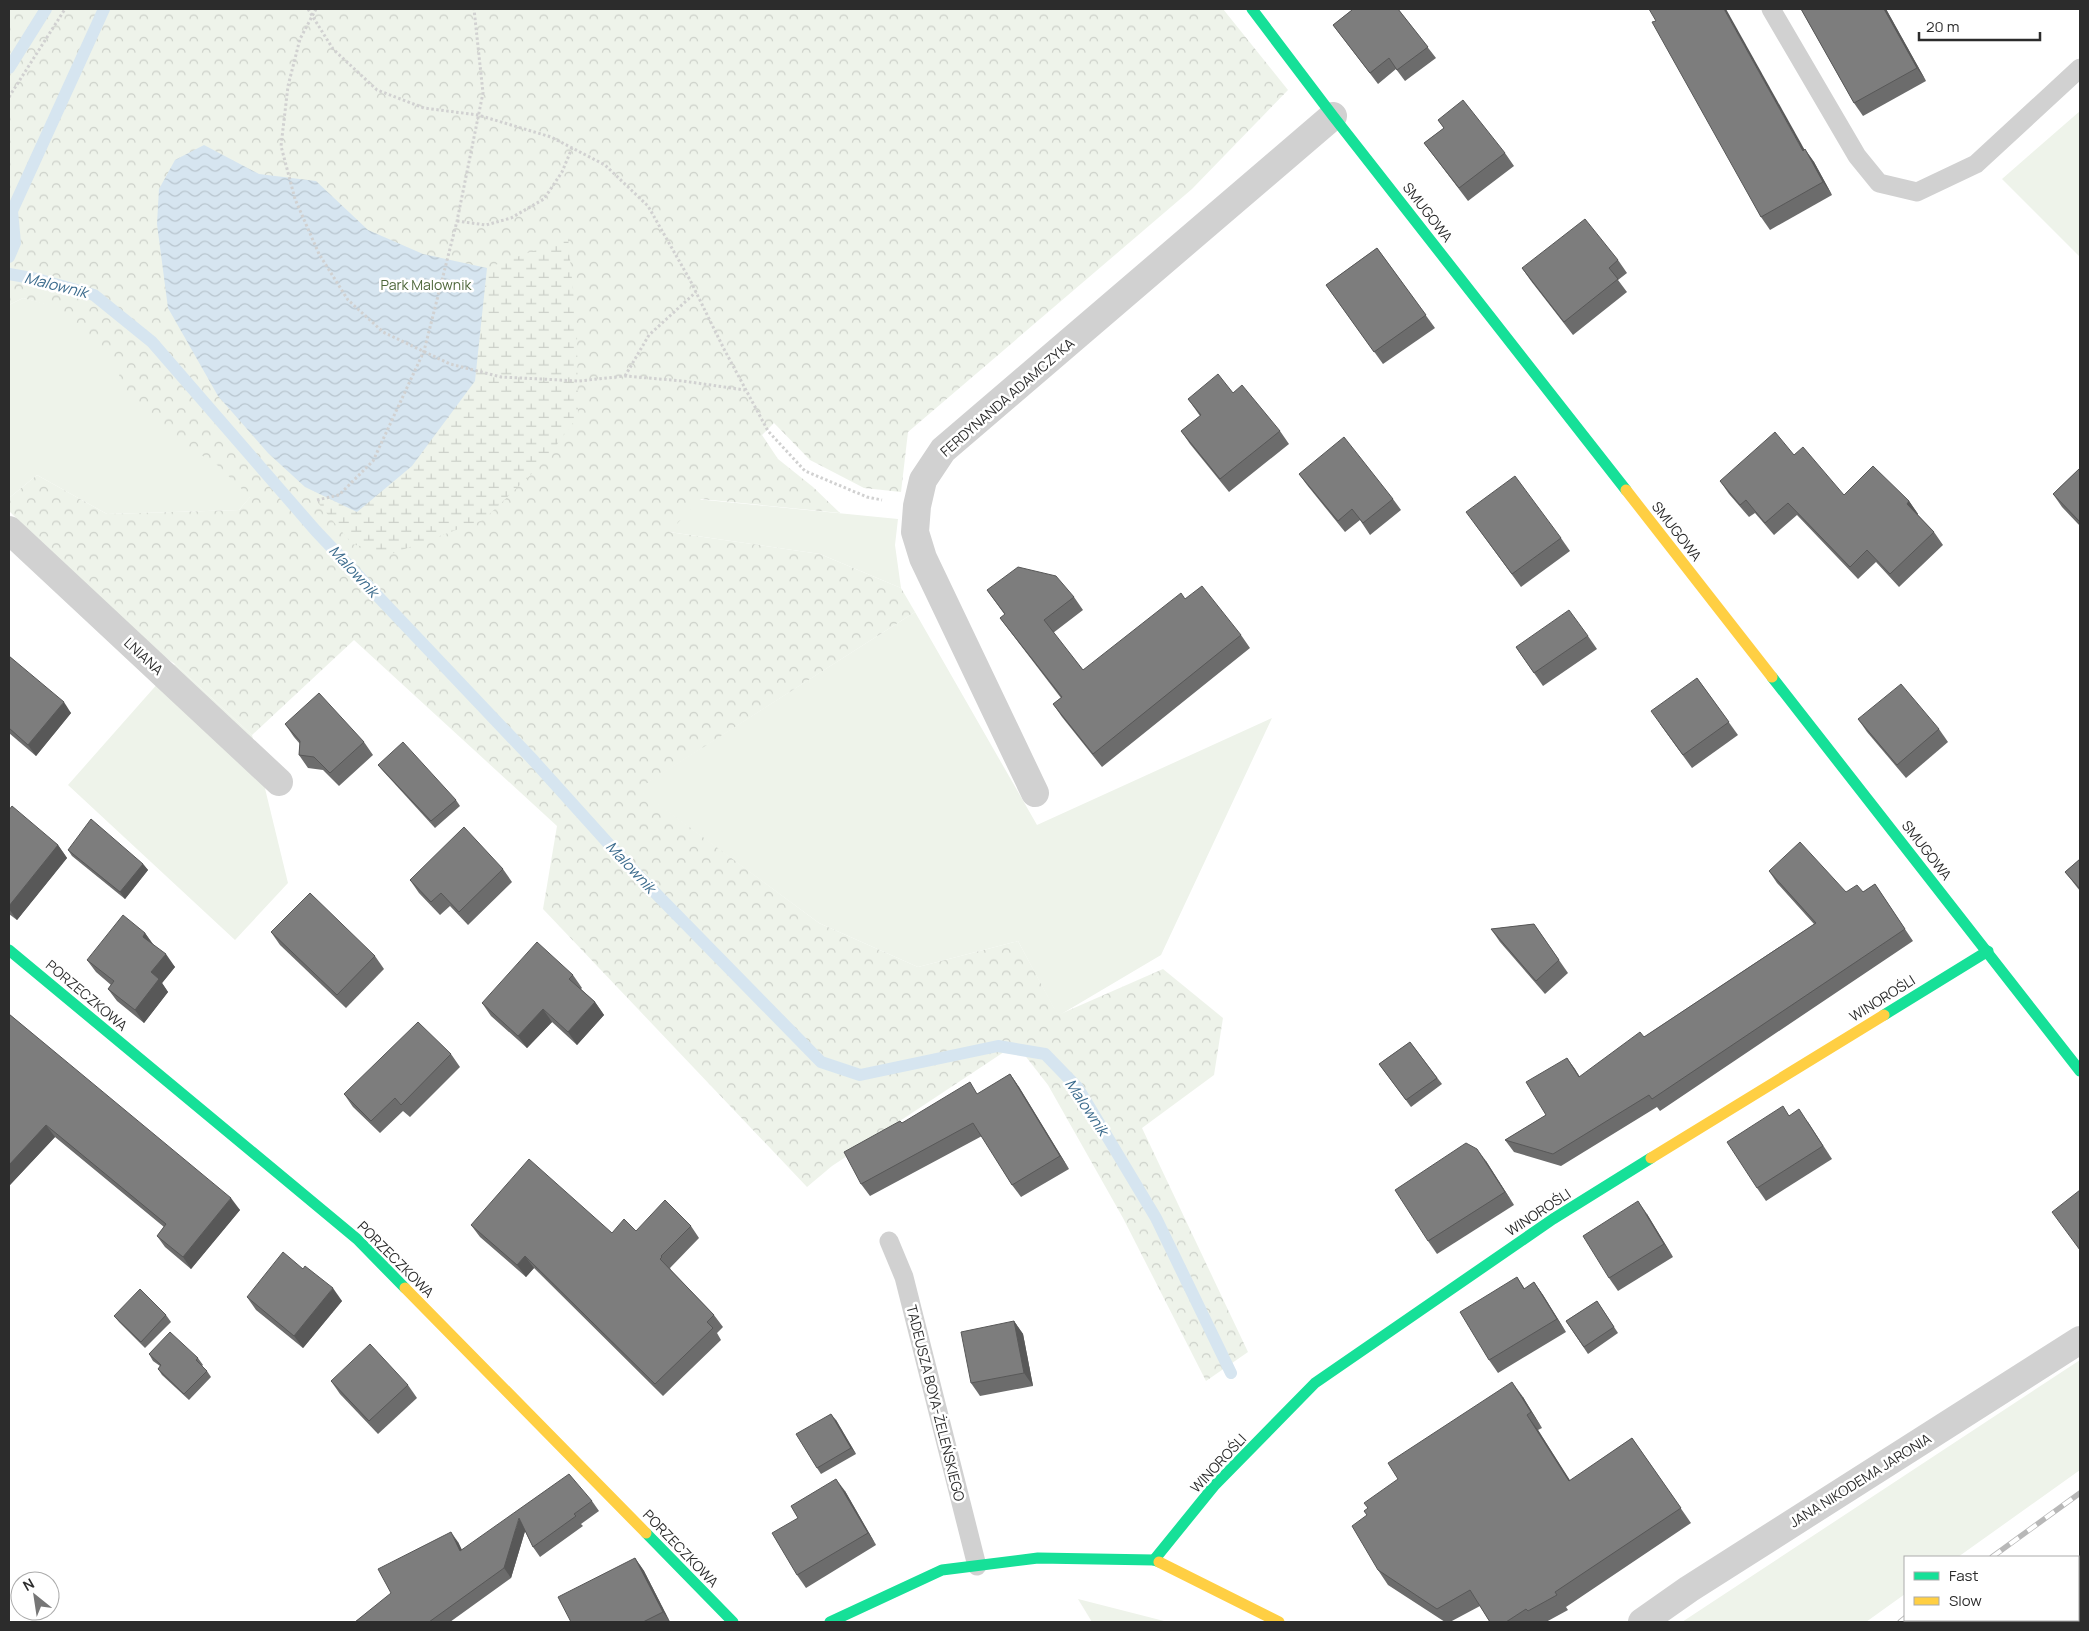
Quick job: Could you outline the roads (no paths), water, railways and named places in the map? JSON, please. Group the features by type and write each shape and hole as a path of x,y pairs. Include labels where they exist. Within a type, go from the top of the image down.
{"street":[{"name":"SMUGOWA","path":"1252,9 1333,116 2080,1071"},
{"name":"FERDYNANDA ADAMCZYKA","path":"1035,793 923,558 916,532 917,506 923,480 943,450 1333,116"},
{"name":"LNIANA","path":"9,530 279,782"},
{"name":"PORZECZKOWA","path":"9,950 357,1239 733,1622"},
{"name":"WINOROŚLI","path":"1154,1560 1214,1486 1315,1383 1552,1218 1988,951"},
{"name":"JANA NIKODEMA JARONIA","path":"1642,1622 1689,1589 2080,1340"},
{"path":"830,1622 942,1570 1038,1558 1154,1560 1279,1622"}],"lane":[{"path":"1770,9 1857,156 1879,183 1917,192 1976,164 2080,68"},
{"name":"TADEUSZA BOYA-ŻELEŃSKIEGO","path":"889,1242 904,1277 977,1566"}],"water":[{"path":"204,145 259,174 316,181 368,230 423,254 487,268 475,381 412,466 357,512 305,487 268,453 218,396 168,308 157,224 159,189 175,160"}],"waterway":[{"name":"Malownik","path":"9,68 46,9"},
{"path":"9,257 15,243 12,211 104,9"},
{"name":"Malownik","path":"9,274 37,279 94,295 152,342 316,531 534,761 625,862 821,1062 860,1075 998,1046 1045,1054 1078,1088 1156,1218 1231,1373"}],"railway":[{"path":"1993,1556 2080,1493"},
{"path":"1900,1622 1904,1619"}],"park label":[{"name":"Park Malownik","path":"426,284"}]}
